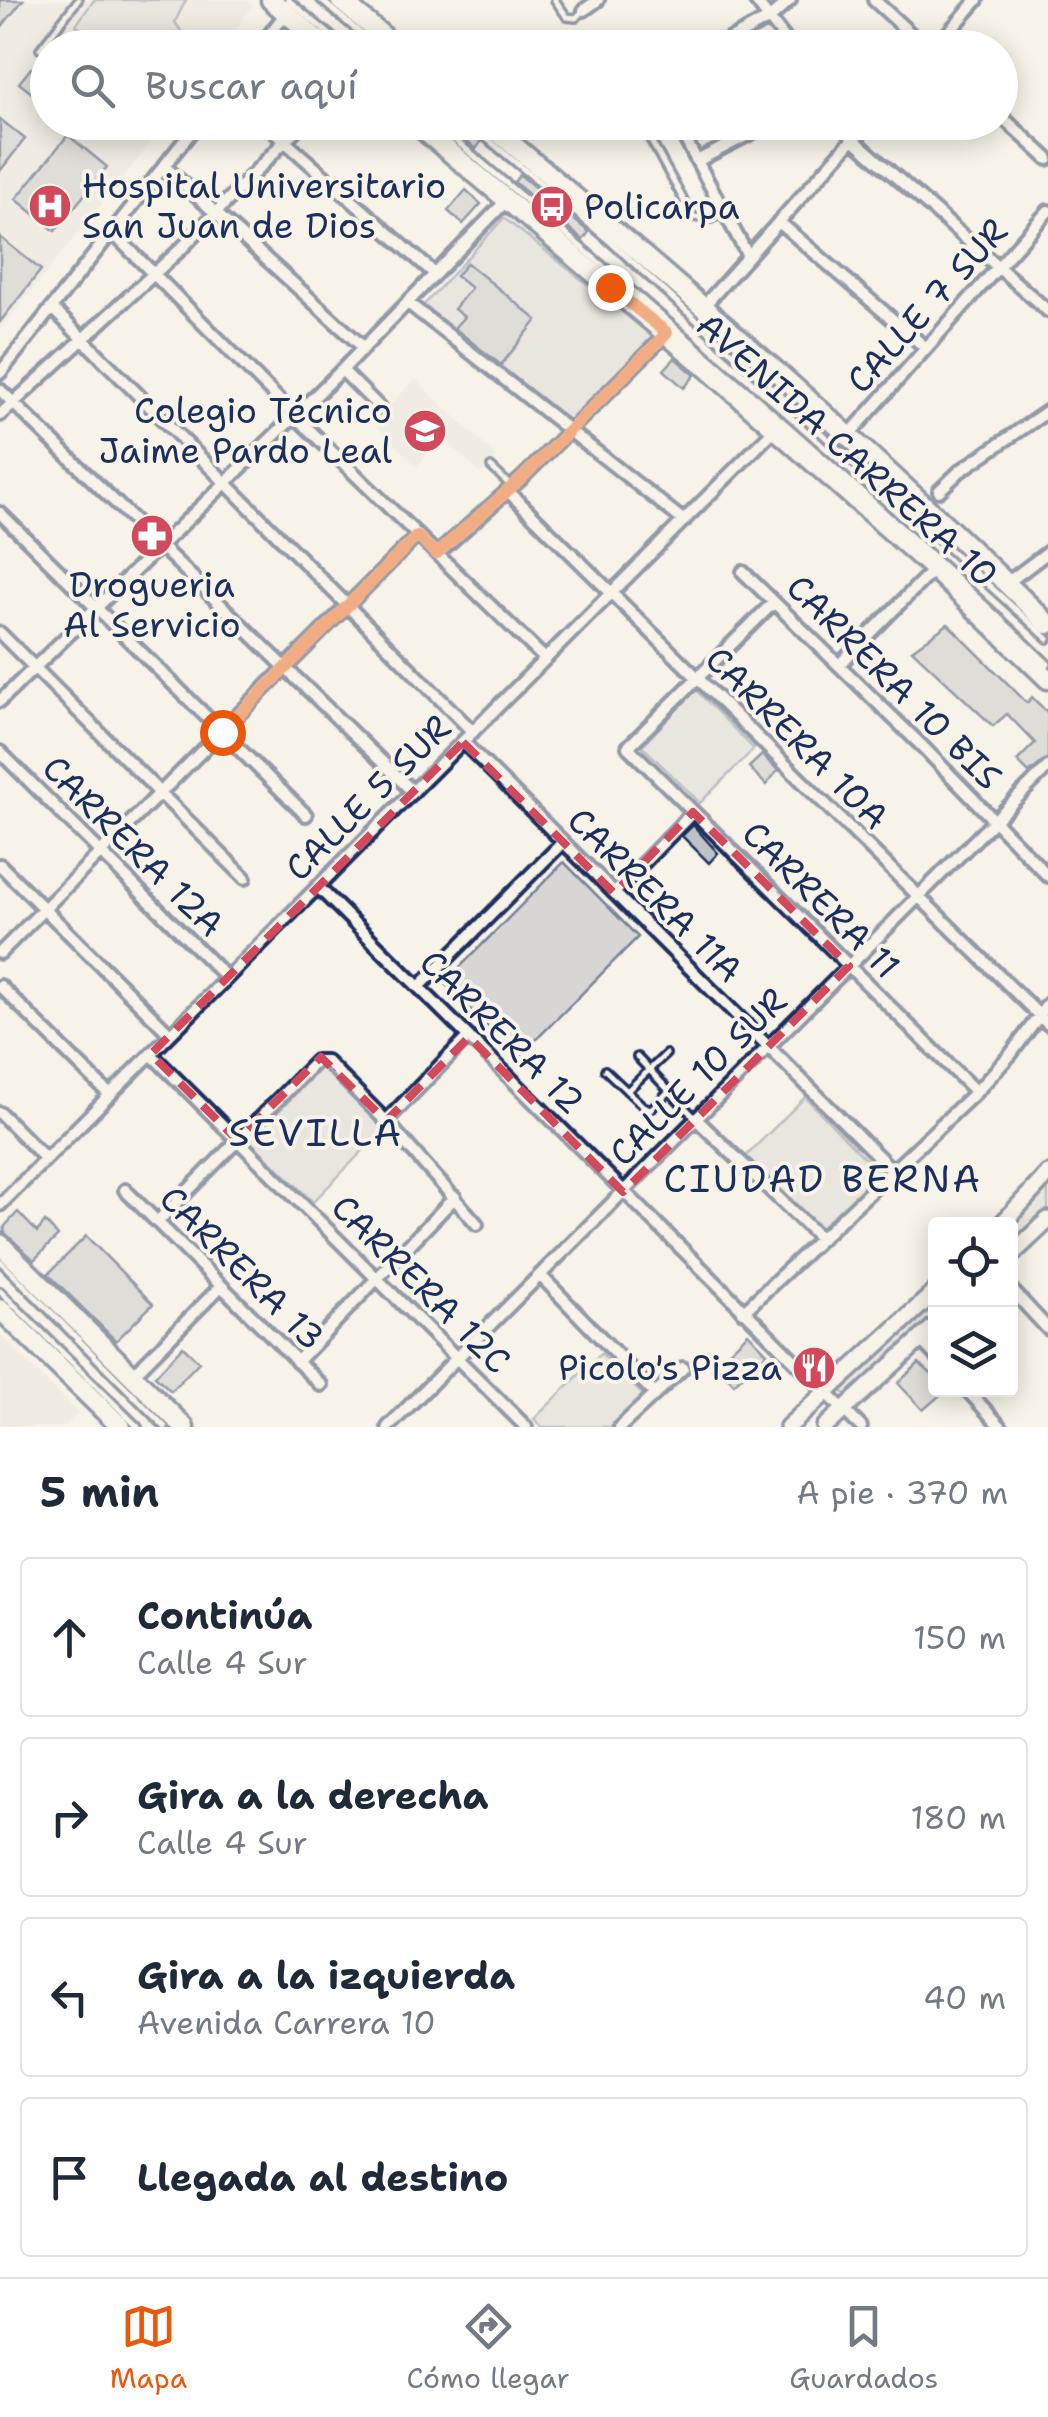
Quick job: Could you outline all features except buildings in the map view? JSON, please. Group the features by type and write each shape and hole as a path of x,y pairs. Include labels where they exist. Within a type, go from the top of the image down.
{"main road":[{"path":"271,0 287,6 310,30"},
{"path":"340,0 364,30"},
{"name":"AVENIDA CARRERA 10","path":"435,140 667,333 934,569 1048,679"},
{"name":"AVENIDA CARRERA 10","path":"507,140 847,437 1048,624"},
{"path":"1008,1217 1048,1174"},
{"path":"1018,1248 1048,1220"},
{"path":"0,1244 184,1427"},
{"path":"788,1427 928,1297"},
{"path":"0,1309 121,1427"},
{"path":"825,1427 928,1332"}],"street":[{"path":"584,10 598,0"},
{"path":"755,0 779,30"},
{"path":"748,30 770,18 790,0"},
{"path":"874,0 906,30"},
{"path":"951,30 977,0"},
{"path":"271,30 287,6"},
{"path":"1018,131 1048,158"},
{"path":"0,372 185,140"},
{"path":"283,140 435,274"},
{"path":"0,415 154,274 288,140"},
{"path":"686,140 748,256"},
{"path":"697,161 738,140"},
{"path":"702,308 853,140 1048,311"},
{"path":"164,166 364,348"},
{"path":"0,701 342,370 506,200"},
{"name":"CALLE 7 SUR","path":"847,437 1048,211"},
{"path":"779,222 926,348"},
{"path":"112,232 294,416 546,659"},
{"path":"408,302 684,521"},
{"path":"52,308 473,732"},
{"path":"436,554 510,489 667,333"},
{"path":"342,370 379,407"},
{"path":"0,390 413,792"},
{"path":"938,491 960,471 1048,411"},
{"name":"CALLE 5 SUR","path":"0,1204 776,430"},
{"name":"CARRERA 10A","path":"510,489 1044,1020"},
{"path":"0,513 306,816"},
{"path":"0,953 417,536"},
{"path":"1007,583 1048,552"},
{"path":"839,665 934,569"},
{"name":"CARRERA 10 BIS","path":"743,572 1048,876"},
{"path":"698,678 774,602"},
{"path":"0,633 244,878"},
{"name":"CARRERA 11","path":"698,678 628,747 976,1092"},
{"name":"CARRERA 11A","path":"462,742 894,1172"},
{"name":"CARRERA 12A","path":"0,752 226,978"},
{"name":"CALLE 10 SUR","path":"388,1427 994,820 1045,774"},
{"path":"614,893 693,812"},
{"path":"419,987 563,842"},
{"path":"0,865 170,1034"},
{"name":"CARRERA 12","path":"318,886 861,1427"},
{"path":"0,986 110,1095"},
{"path":"743,1312 976,1092 1044,1020 1048,1004"},
{"path":"386,1121 468,1037"},
{"name":"CARRERA 12C","path":"151,1054 526,1427"},
{"path":"157,1222 316,1061 326,1062 386,1121 477,1224"},
{"path":"0,1113 46,1159"},
{"path":"696,1119 822,1239"},
{"name":"CARRERA 13","path":"124,1190 321,1385"},
{"path":"297,1362 455,1197"},
{"path":"540,1275 655,1394"},
{"path":"132,1376 221,1286"},
{"path":"1018,1297 1048,1329"},
{"path":"920,1339 928,1348"},
{"path":"620,1427 683,1368"},
{"path":"973,1397 1001,1427"}],"lane":[{"path":"55,30 78,0"},
{"path":"320,0 358,30"},
{"path":"555,0 567,17 576,18 584,10"},
{"path":"287,6 321,30"},
{"path":"455,140 678,327 966,584 1048,664"},
{"path":"489,140 617,248 1048,639"},
{"path":"651,140 693,217 710,220 724,212"},
{"path":"491,468 510,489"},
{"path":"627,1091 666,1054"},
{"path":"636,1058 696,1119"},
{"path":"605,1070 651,1109 669,1092"},
{"path":"0,1262 165,1427"},
{"path":"0,1292 138,1427"}],"highlighted area":[{"path":"463,742 614,893 693,812 849,966 623,1192 469,1037 386,1121 321,1057 237,1140 151,1054"}],"shaded area":[{"name":"Hospital Universitario San Juan de Dios","path":"0,0 246,0 253,6 235,30 30,30 30,140 153,140 0,330"},
{"path":"94,0 186,0 175,22 180,30 83,30 76,25"},
{"path":"504,218 654,337 570,424 422,307"},
{"name":"Colegio Técnico Jaime Pardo Leal","path":"415,379 497,457 481,474 443,438 417,466 373,423"},
{"path":"696,690 754,749 700,803 642,746"},
{"path":"564,862 638,937 518,1058 444,983"},
{"path":"322,1067 384,1129 313,1202 250,1141"},
{"path":"805,1097 879,1173 820,1231 746,1156"},
{"path":"1048,1184 1048,1212 1018,1242 1018,1219"},
{"path":"928,1307 928,1324 849,1398 840,1389"},
{"path":"0,1334 78,1413 64,1427 0,1427"},
{"path":"601,1353 645,1397 614,1427 542,1427 534,1419"}],"place":[{"name":"Hospital Universitario San Juan de Dios","path":"50,206"},
{"name":"Policarpa","path":"552,207"},
{"name":"Colegio Técnico Jaime Pardo Leal","path":"425,431"},
{"name":"Drogueria Al Servicio","path":"152,536"},
{"name":"Picolo's Pizza","path":"814,1368"}],"district":[{"name":"SEVILLA","path":"316,1133"},
{"name":"CIUDAD BERNA","path":"823,1179"}],"route":[{"path":"222,732 417,536 436,554 522,478 667,333 610,287"}]}
